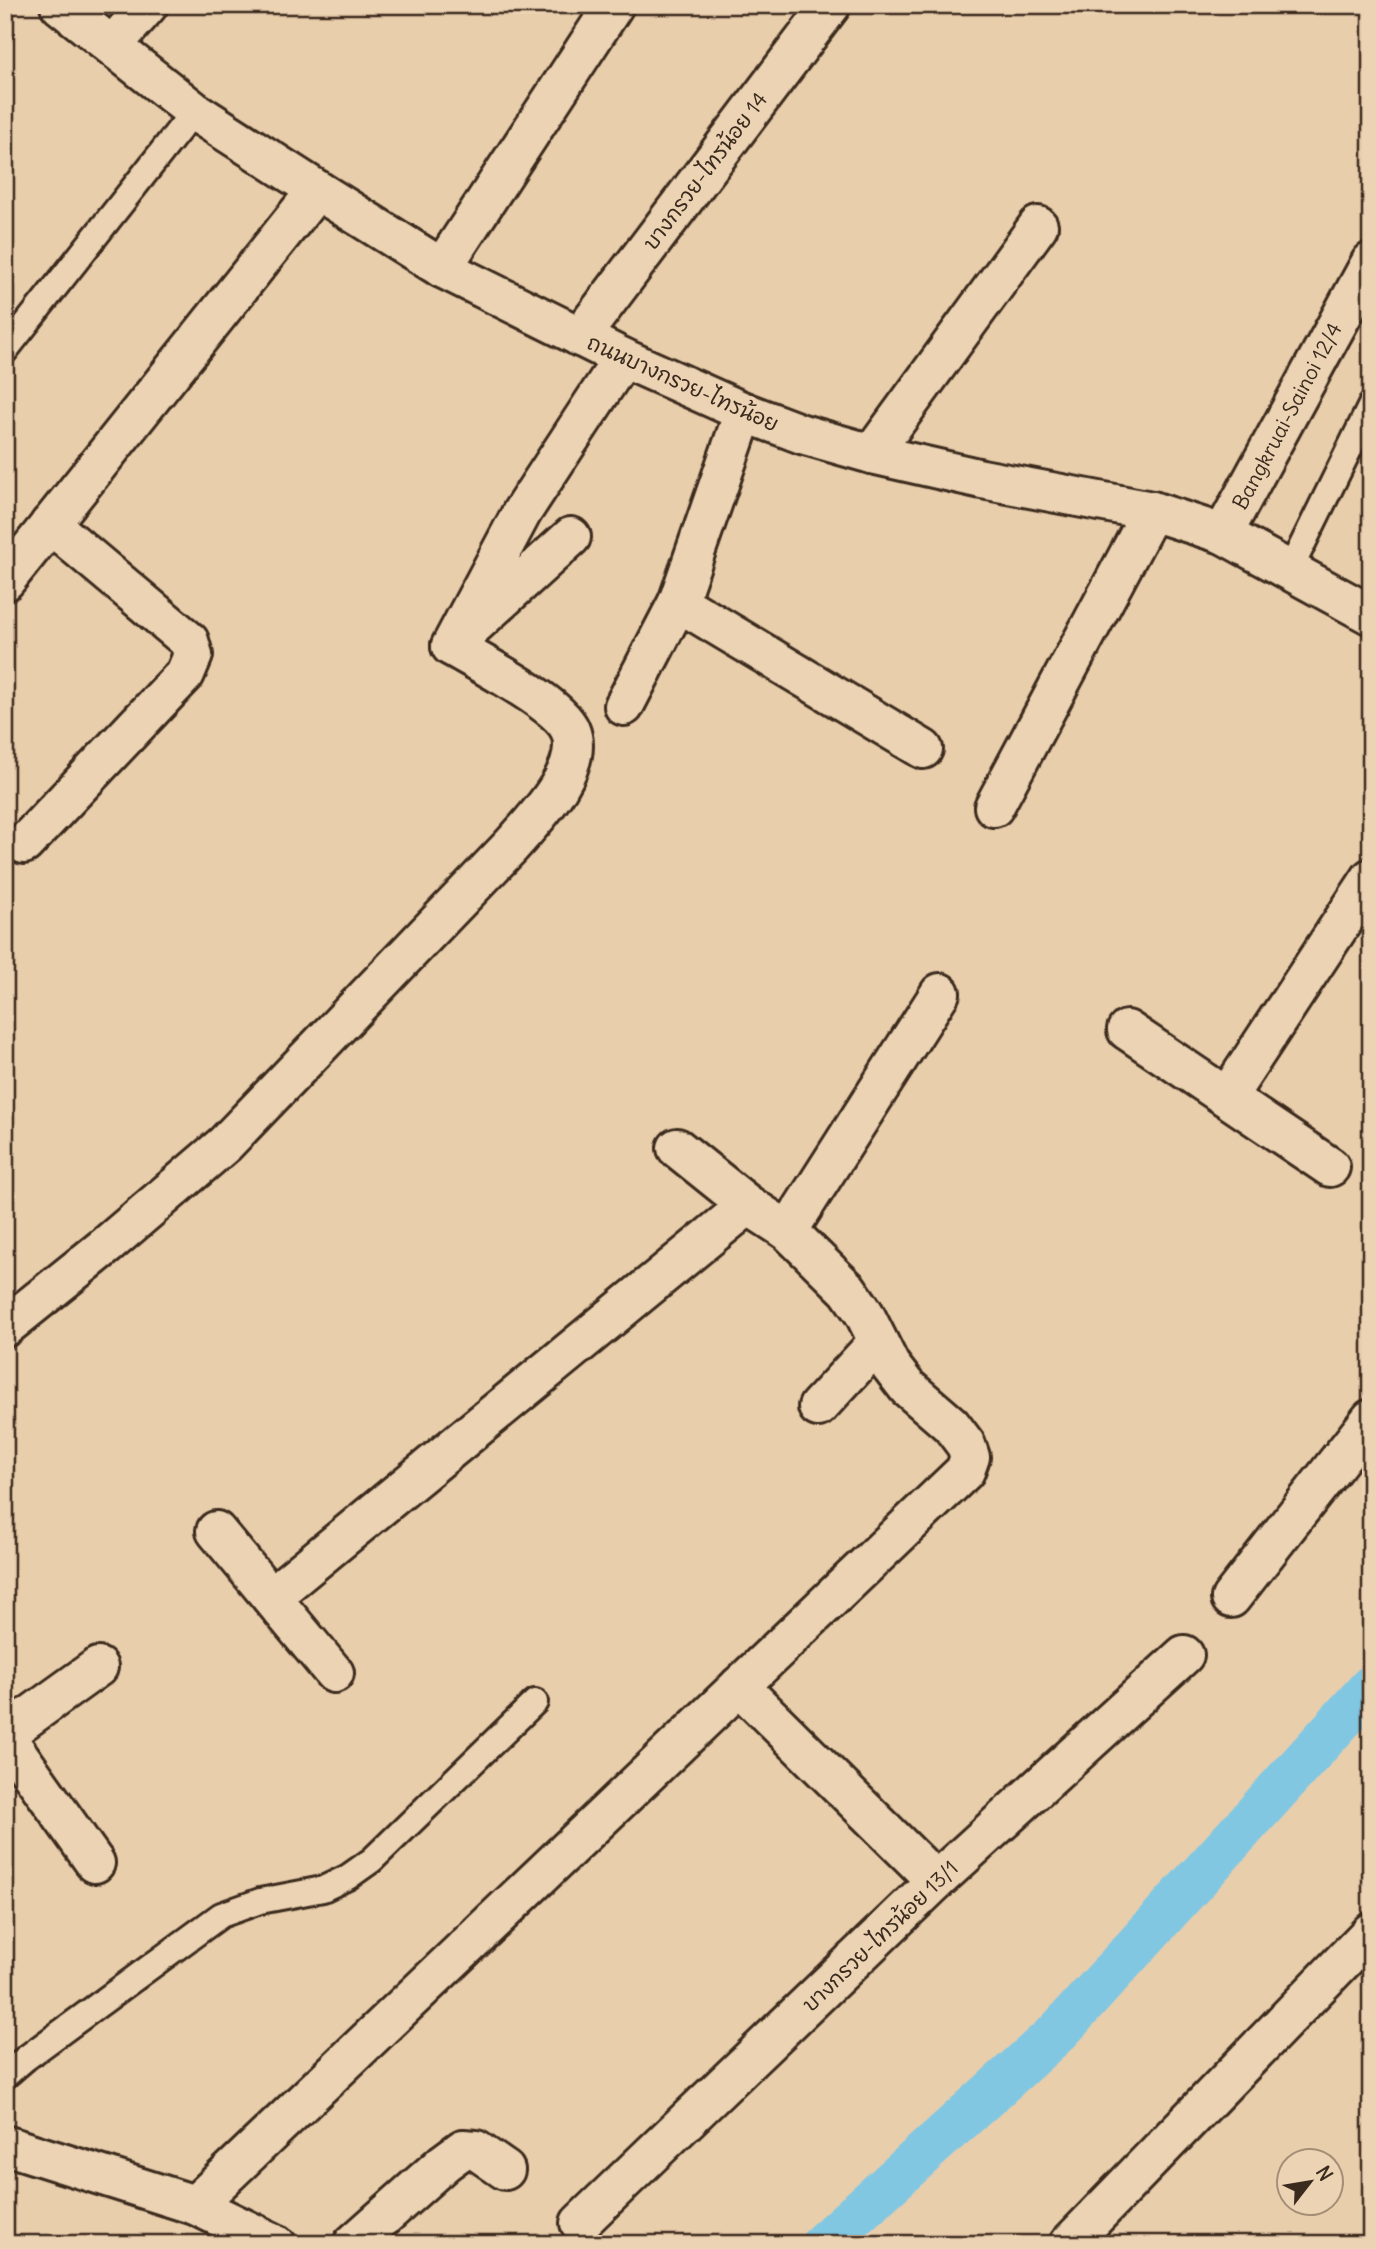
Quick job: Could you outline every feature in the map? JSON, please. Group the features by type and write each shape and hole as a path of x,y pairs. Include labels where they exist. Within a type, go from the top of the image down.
{"street":[{"name":"ถนนบางกรวย-ไทรน้อย","path":"60,5 194,111 317,190 442,268 623,358 744,412 802,434 982,480 1152,511 1223,534 1371,615"},
{"path":"112,46 148,5"},
{"path":"442,268 614,5"},
{"name":"บางกรวย-ไทรน้อย 14","path":"580,337 831,5"},
{"path":"5,581 317,190"},
{"path":"872,454 1038,226"},
{"name":"Bangkruai-Sainoi 12/4","path":"1223,534 1371,262"},
{"path":"451,646 522,512 623,358"},
{"path":"624,706 678,602 744,412"},
{"path":"994,807 1152,511"},
{"path":"24,844 185,674 193,655 188,641 50,524"},
{"path":"451,646 571,537"},
{"path":"678,602 923,749"},
{"path":"5,1327 107,1245 225,1144 492,866 547,804 564,776 573,749 571,730 559,714 536,697 451,646"},
{"path":"1227,1097 1371,878"},
{"path":"788,1231 940,993"},
{"path":"1127,1030 1330,1167"},
{"path":"195,2205 965,1471 970,1457 967,1444 951,1425 907,1387 890,1366 864,1312 848,1290 788,1231 748,1205 677,1148"},
{"path":"271,1597 748,1205"},
{"path":"818,1407 878,1342"},
{"path":"1231,1598 1371,1419"},
{"path":"216,1531 334,1673"},
{"name":"บางกรวย-ไทรน้อย 13/1","path":"580,2223 936,1881 1184,1655"},
{"path":"95,1863 5,1735 98,1667"},
{"path":"739,1686 936,1881"},
{"path":"1069,2244 1371,1932"},
{"path":"5,2145 195,2205 276,2244"},
{"path":"353,2244 444,2163 463,2150 476,2150 505,2170"}],"lane":[{"path":"5,351 194,111"},
{"path":"1290,570 1371,405"},
{"path":"5,2076 221,1915 260,1901 323,1889 348,1877 372,1860 535,1702"}],"waterway":[{"path":"823,2244 1059,2031 1371,1687"}]}
